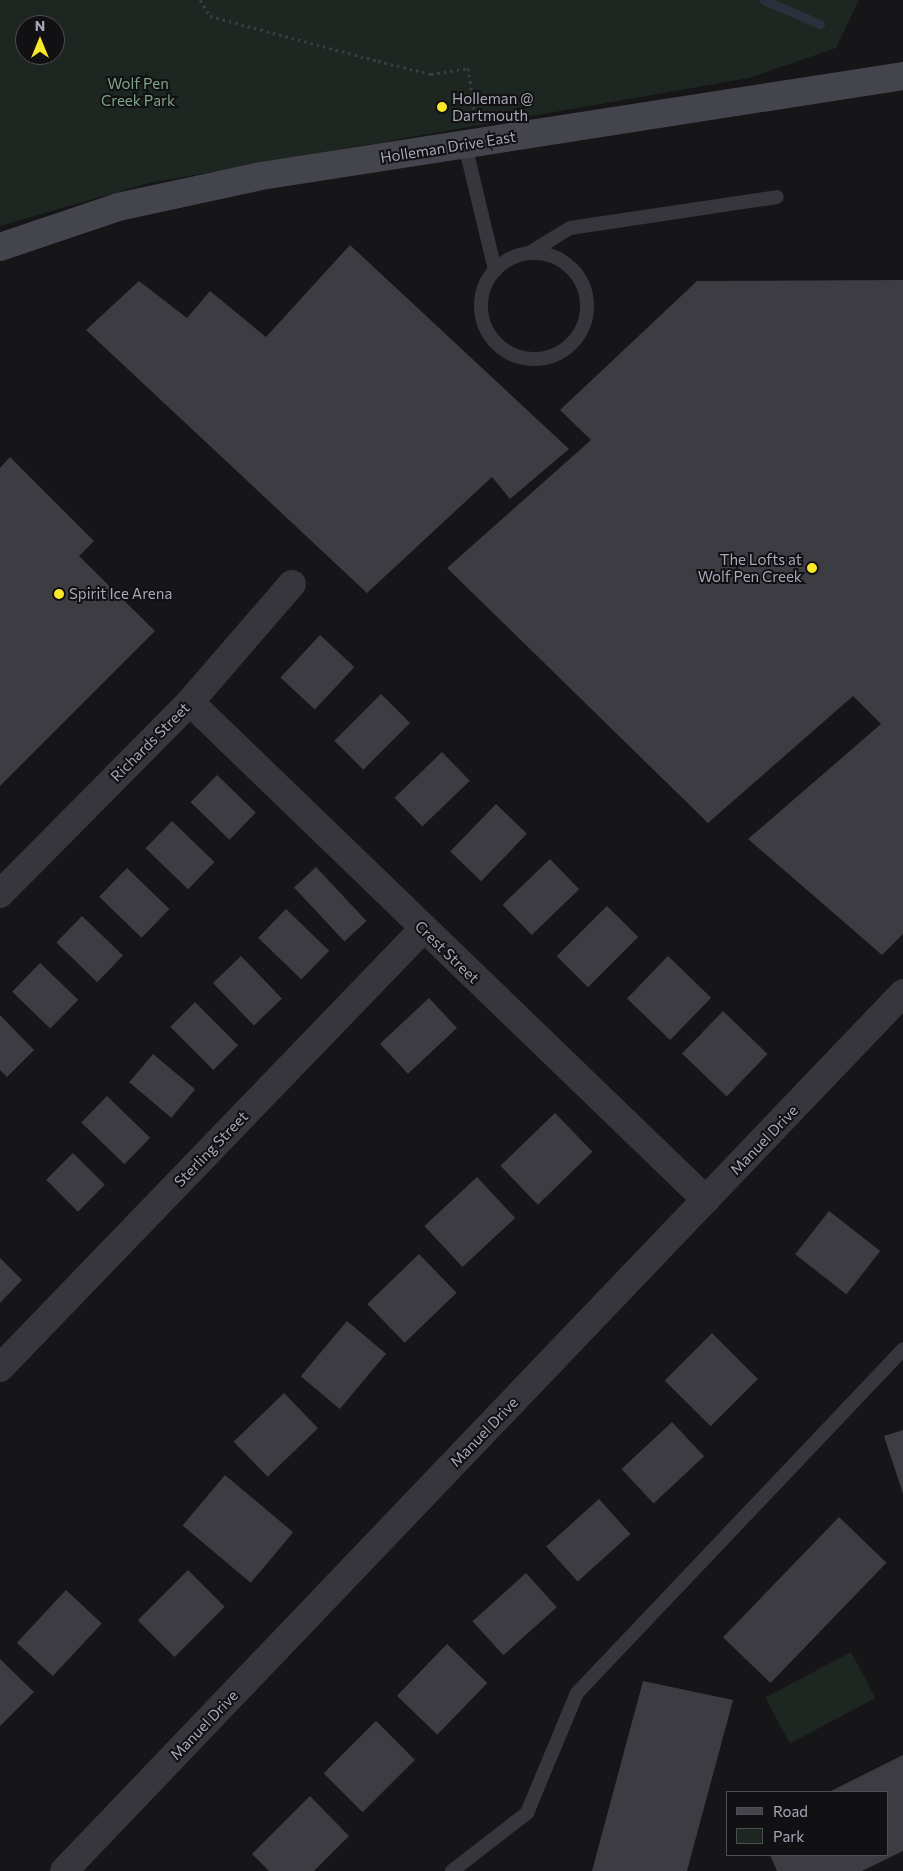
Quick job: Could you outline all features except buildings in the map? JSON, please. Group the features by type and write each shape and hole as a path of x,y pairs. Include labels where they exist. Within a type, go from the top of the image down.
{"street":[{"name":"Holleman Drive East","path":"0,247 128,205 261,176 903,76"},
{"name":"Richards Street","path":"0,894 190,702 292,584"},
{"name":"Crest Street","path":"190,702 422,929 706,1200"},
{"name":"Sterling Street","path":"0,1368 422,929"},
{"name":"Manuel Drive","path":"64,1871 903,993"}],"lane":[{"path":"473,144 495,270"},
{"path":"531,252 548,254 564,262 577,274 585,290 587,306 584,324 575,339 562,351 546,358 528,359 511,354 496,344 486,330 481,314 481,296 487,279 495,270 514,256 531,252 570,228 777,197"},
{"path":"452,1871 527,1813 577,1693 903,1348"}],"path":[{"path":"200,0 210,16 378,61 432,74 468,68 473,144"}],"green space":[{"name":"Wolf Pen Creek Park","path":"0,0 859,0 836,48 749,78 149,183 0,226"},
{"path":"851,1652 875,1698 790,1743 765,1698"}],"waterway":[{"path":"764,0 820,24"}],"place":[{"name":"Holleman @ Dartmouth","path":"442,107"},
{"name":"The Lofts at Wolf Pen Creek","path":"812,568"},
{"name":"Spirit Ice Arena","path":"59,594"}]}
